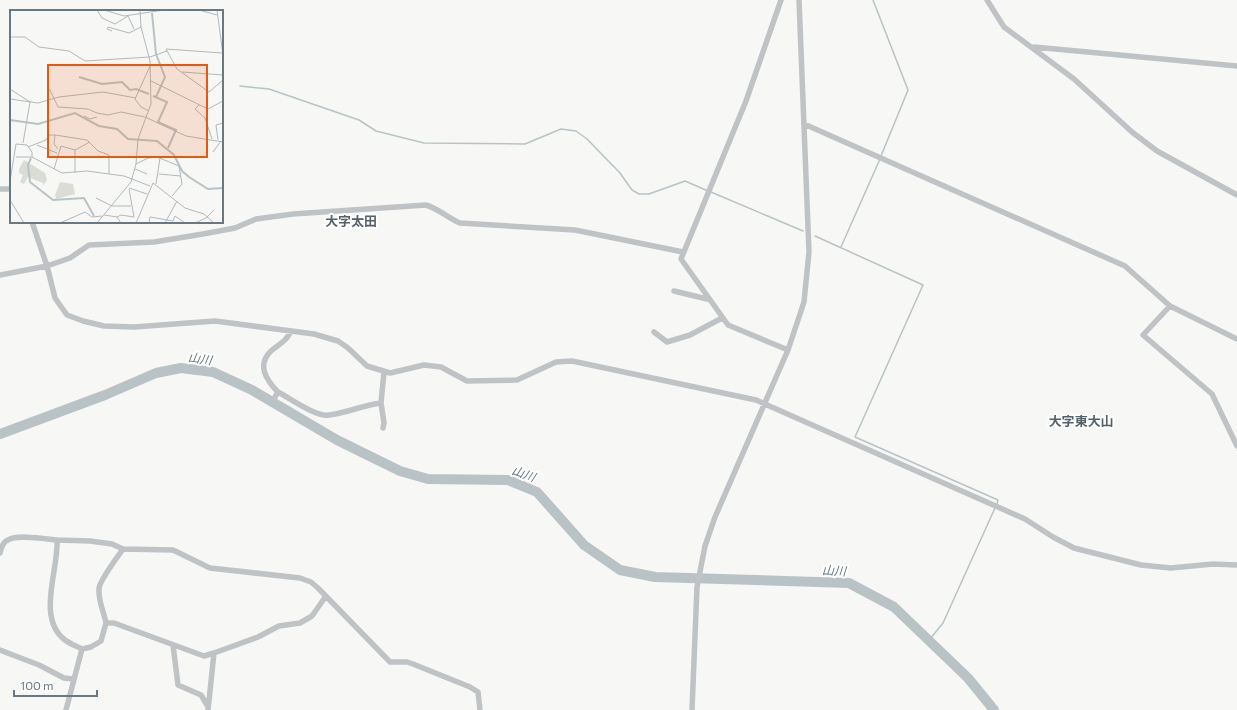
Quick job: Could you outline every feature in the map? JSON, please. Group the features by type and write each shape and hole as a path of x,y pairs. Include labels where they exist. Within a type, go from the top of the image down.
{"street":[{"path":"781,0 746,101 681,259 707,299 728,326 788,350"},
{"path":"692,710 699,568 715,517 788,350 804,302 809,252 798,0"},
{"path":"987,0 1004,27 1034,47 1074,79 1132,132 1157,151 1237,195"},
{"path":"1034,47 1237,66"},
{"path":"804,124 1125,266 1170,306 1237,339"},
{"path":"0,275 47,266 70,258 89,245 154,242 235,228 256,219 293,214 426,205 438,209 452,220 460,223 575,230 683,252"},
{"path":"32,223 47,266 55,298 67,315 83,322 104,326 134,327 215,321 314,334 338,341 348,348 367,366 384,372 390,373 424,365 441,367 467,381 517,380 556,362 572,362 765,403 1006,510 1025,519 1053,537 1074,548 1154,567 1171,568 1213,564 1237,565"},
{"path":"674,291 707,299"},
{"path":"1170,306 1143,335 1212,394 1237,446"},
{"path":"654,332 667,342 690,335 722,318"},
{"path":"291,331 286,340 270,352 264,363 264,376 277,395 315,412 328,415 369,404 381,403"},
{"path":"383,428 384,424 381,403 384,372"},
{"path":"0,553 1,547 8,540 16,537 57,540 90,540 112,544 123,549 172,550 210,568 300,578 313,584 326,596 390,662 407,662 414,664 470,687 478,692 480,710"},
{"path":"57,540 58,552 50,594 50,612 58,632 65,640 82,649 91,647 101,641 106,623 98,588 123,549"},
{"path":"106,623 114,623 204,656 258,637 279,626 300,623 312,616 326,596"},
{"path":"173,645 178,685 201,695 208,707"},
{"path":"66,710 82,649"},
{"path":"0,650 38,665 64,678 73,679"},
{"path":"208,707 214,653"}],"waterway":[{"path":"873,0 908,90 881,156"},
{"path":"240,86 269,89 359,120 376,131 424,143 525,144 561,129 576,131 587,139 620,173 632,190 639,194 649,194 685,181 708,191"},
{"path":"841,247 880,159"},
{"path":"711,192 803,231"},
{"path":"815,236 923,285 855,437 998,500 997,504"},
{"name":"山川","path":"0,434 105,395 156,373 181,368 213,372 252,390 337,440 400,471 428,479 508,480 537,492 584,545 620,570 655,577 849,583 894,607 968,678 994,710"},
{"path":"930,639 943,623 995,508"}],"district":[{"name":"大字太田","path":"351,221"},
{"name":"大字東大山","path":"1081,421"}]}
